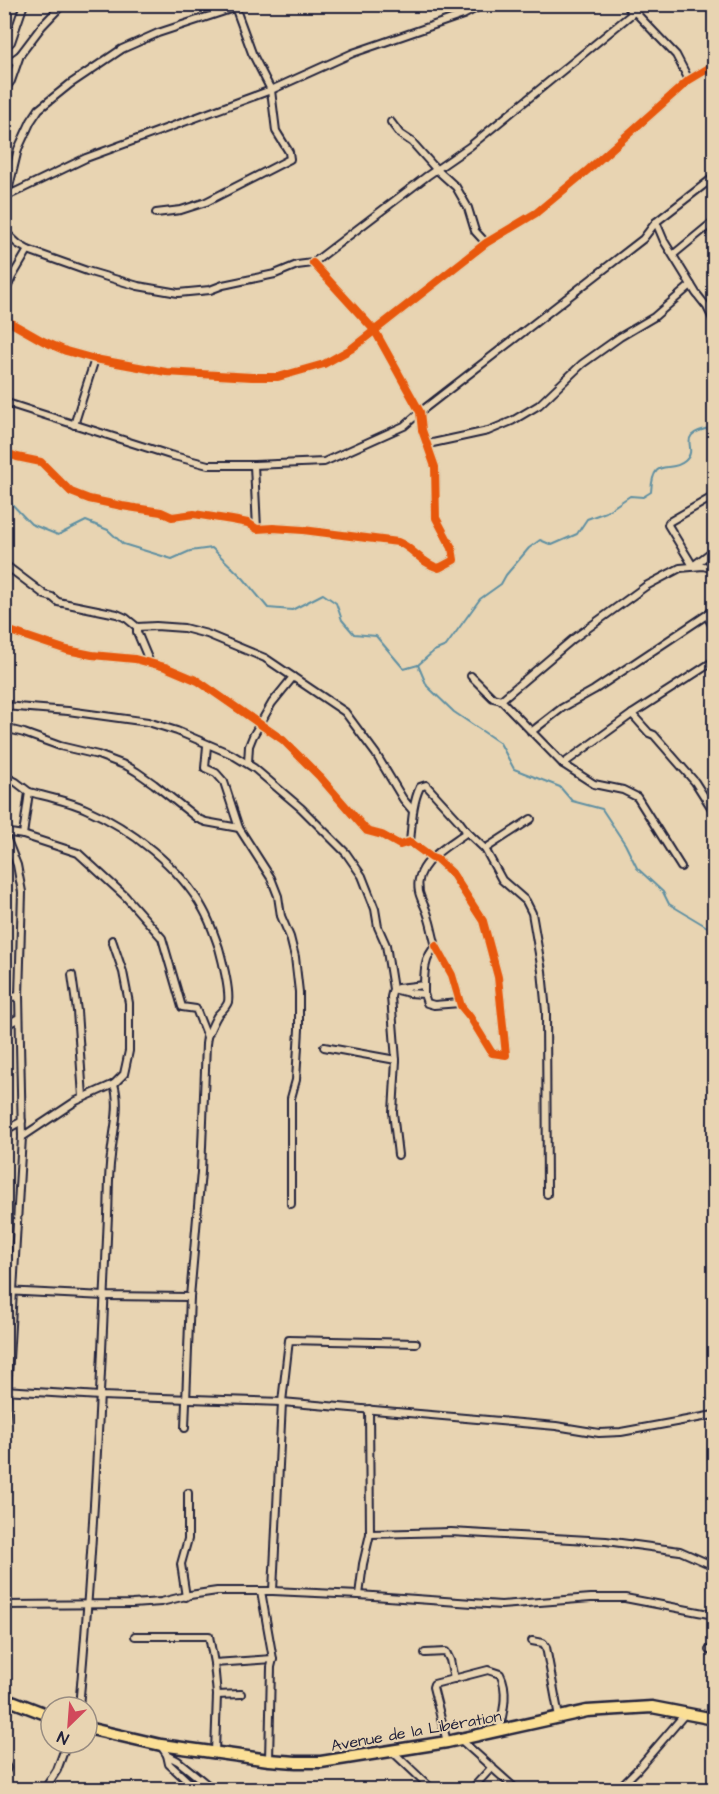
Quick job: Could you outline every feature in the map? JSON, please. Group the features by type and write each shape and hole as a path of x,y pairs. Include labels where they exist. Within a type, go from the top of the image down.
{"highway":[{"path":"4,1698 39,1711"},
{"name":"Avenue de la Libération","path":"99,1731 164,1750 215,1752 269,1760 321,1762 460,1740 587,1710 652,1707 714,1719"}],"street":[{"path":"4,47 11,42 24,4"},
{"path":"4,57 13,60 20,55 42,26 63,4"},
{"path":"4,208 18,149 31,120 39,109 70,84 122,50 158,33 246,4"},
{"path":"7,196 86,158 271,90 353,53 463,15 484,4"},
{"path":"626,4 676,55 689,80"},
{"path":"4,231 28,250 138,286 177,293 210,290 275,274 297,265 314,263 509,116 644,4"},
{"path":"156,213 181,210 206,202 290,159 289,152 276,131 271,90 252,53 235,7"},
{"path":"4,91 11,81 20,55"},
{"path":"4,319 66,351 95,359 166,372 252,377 278,376 324,364 351,349 486,243 536,213 689,80 714,65"},
{"path":"391,122 400,134 412,142 456,187 464,199 475,231 486,243"},
{"path":"4,402 208,465 324,462 404,426 643,239 656,222 714,177"},
{"path":"674,254 714,221"},
{"path":"656,222 664,241 714,321"},
{"path":"4,294 28,250"},
{"path":"4,452 41,462 71,492 90,499 161,512 172,517 194,514 248,523 257,529 303,530 398,542 426,562 440,568 450,563 454,558 452,548 436,518 435,467 422,430 420,412 375,331 314,263"},
{"path":"428,444 488,431 512,421 539,405 582,364 654,316 691,285"},
{"path":"74,425 95,359"},
{"path":"254,465 257,529"},
{"path":"693,566 668,523 714,496"},
{"path":"693,566 714,550"},
{"path":"4,564 58,602 117,614 137,627 184,628 207,634 265,658 345,712 413,811"},
{"path":"501,700 573,639 646,586 680,568 703,566 714,569"},
{"path":"531,732 562,708 594,690 714,610"},
{"path":"707,615 714,628"},
{"path":"137,627 150,663"},
{"path":"4,629 68,650 135,659 165,667 198,681 283,740 320,777 367,831 382,835 400,845 410,842"},
{"path":"563,764 632,714 714,661"},
{"path":"471,676 493,698 501,700 563,764 594,783 623,790 637,797 681,867"},
{"path":"248,763 249,746 260,723 272,703 293,677"},
{"path":"4,706 68,711 148,722 177,731 248,763 301,808 346,854 362,876 386,945 393,989 391,997 396,1060 393,1112 398,1155"},
{"path":"632,714 649,733 654,735 695,782 714,812"},
{"path":"4,728 60,747 99,755 127,766 137,771 198,819 239,828"},
{"path":"207,746 205,768 216,773 224,782 239,828 276,888 281,916 295,957 299,992 299,1029 296,1080 291,1098 291,1204"},
{"path":"4,776 29,792 84,808 138,839 163,860 192,891 204,909 223,962 228,999 207,1037 201,1172 190,1297 185,1428"},
{"path":"410,842 413,811 420,787 426,785 485,849 502,880 525,901 532,912 546,1012 547,1194"},
{"path":"23,835 29,792"},
{"path":"485,849 531,819"},
{"path":"4,1445 22,1137 19,996 22,892 17,866 4,832 23,835 78,853 125,896 162,938 182,1007 196,1009 207,1037"},
{"path":"410,842 432,858 438,860 452,873 483,921 498,977 506,1055 492,1053 461,1006 452,975 436,946 429,917 418,891 421,874 426,865 432,858 467,832"},
{"path":"22,1137 83,1097 114,1084 124,1074 128,1062 129,1003 123,972 112,940"},
{"path":"436,946 426,960 424,994 427,1003 434,1005 460,1003"},
{"path":"72,975 83,1097"},
{"path":"393,989 424,985"},
{"path":"393,989 424,994"},
{"path":"4,998 19,996"},
{"path":"4,1026 19,1018"},
{"path":"324,1047 396,1060"},
{"path":"81,1695 100,1396 110,1158 117,1105 117,1092 114,1084"},
{"path":"4,1131 22,1121"},
{"path":"4,1291 190,1297"},
{"path":"273,1591 282,1402 289,1340 416,1343"},
{"path":"6,1390 100,1396 282,1402 556,1426 600,1433 635,1431 714,1415"},
{"path":"359,1595 370,1534 369,1409"},
{"path":"186,1597 181,1564 188,1539 188,1493"},
{"path":"370,1534 451,1532 606,1541 680,1551 714,1566"},
{"path":"4,1605 162,1602 217,1591 273,1591 501,1605 591,1598 625,1598 714,1615"},
{"path":"261,1591 273,1659 269,1760"},
{"path":"135,1636 209,1636 217,1695 215,1752"},
{"path":"532,1641 543,1643 546,1647 559,1717"},
{"path":"425,1653 446,1652 454,1679"},
{"path":"214,1663 273,1659"},
{"path":"447,1742 434,1684 488,1670 500,1674 503,1680 504,1707 499,1731"},
{"path":"217,1695 241,1694"},
{"path":"617,1790 685,1713"},
{"path":"460,1740 517,1790"},
{"path":"164,1750 169,1764 188,1787 197,1790"},
{"path":"164,1750 214,1790"},
{"path":"393,1752 433,1790"},
{"path":"44,1790 57,1770 63,1755"},
{"path":"4,1763 7,1768 4,1774"},
{"path":"471,1790 492,1767"}],"waterway":[{"path":"418,665 434,651 446,646 480,599 501,584 529,548 540,540 552,545 577,534 587,519 606,512 630,496 643,497 651,492 652,480 658,469 679,465 685,461 689,456 690,438 701,430 714,427"},
{"path":"4,498 31,524 58,535 86,521 108,530 123,544 172,559 190,551 212,548 244,579 268,608 292,610 323,594 336,603 342,620 354,634 376,636 404,669 418,665 427,686 454,712 500,743 514,769 560,787 572,801 602,809 625,844 637,868 663,892 669,904 714,931"}],"cycle path":[{"path":"4,319 66,351 95,359 166,372 278,377 324,364 351,349 486,243 536,213 689,80 714,65"},
{"path":"4,452 41,462 71,492 89,499 161,512 172,517 194,514 232,520 248,523 257,529 303,530 398,542 427,563 439,568 454,560 452,548 436,518 435,467 422,430 420,412 375,331 313,263"},
{"path":"4,629 67,650 135,659 165,667 198,681 283,740 320,777 367,831 382,835 400,845 410,842 438,860 452,873 483,921 498,977 506,1055 492,1053 461,1006 452,975 436,946"}]}
